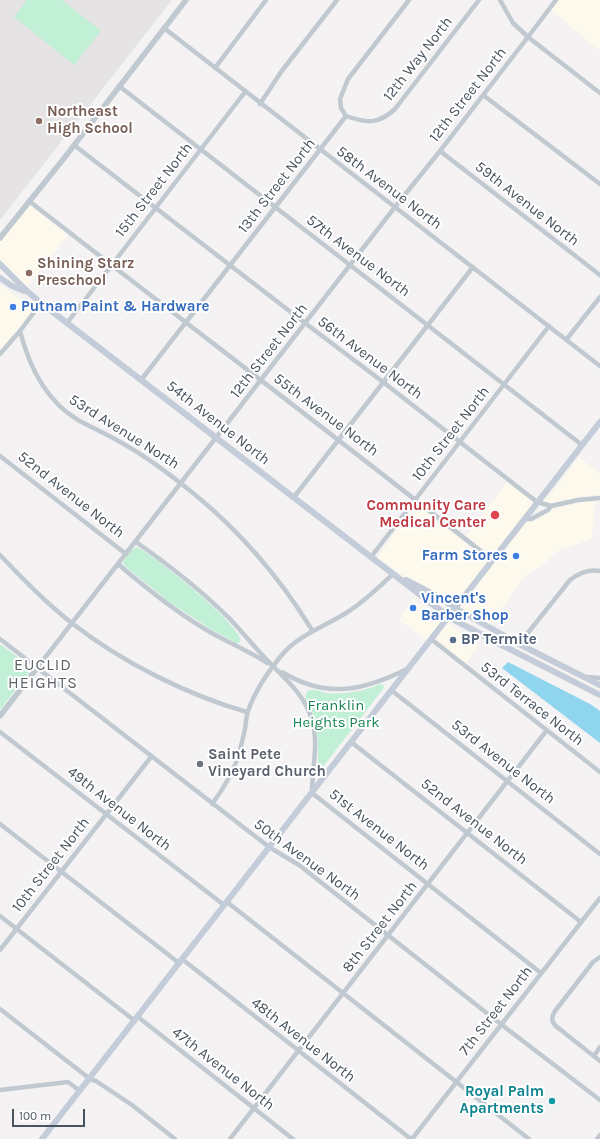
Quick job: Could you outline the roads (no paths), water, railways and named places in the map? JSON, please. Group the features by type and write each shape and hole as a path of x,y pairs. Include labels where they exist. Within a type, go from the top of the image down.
{"main road":[{"name":"54th Avenue North","path":"0,264 28,292 449,617 600,695"},
{"name":"54th Avenue North","path":"0,278 12,286 28,292"},
{"path":"46,1138 80,1090 600,422"},
{"name":"54th Avenue North","path":"393,574 435,595 519,644 600,685"}],"street":[{"path":"0,238 186,0"},
{"path":"215,68 266,0"},
{"path":"260,104 281,72 336,0"},
{"path":"346,116 341,108 340,99 348,79 409,0"},
{"name":"12th Way North","path":"346,116 356,120 369,122 379,120 387,116 479,0"},
{"path":"500,0 513,23 528,37 600,93"},
{"name":"12th Street North","path":"0,716 556,0"},
{"name":"58th Avenue North","path":"164,28 260,104 600,366"},
{"name":"57th Avenue North","path":"119,86 428,324 582,445"},
{"name":"15th Street North","path":"67,322 245,92"},
{"path":"483,95 600,184"},
{"name":"13th Street North","path":"141,380 346,116"},
{"name":"56th Avenue North","path":"74,145 460,441 537,502"},
{"name":"59th Avenue North","path":"440,151 600,275"},
{"name":"55th Avenue North","path":"29,201 492,560"},
{"path":"294,497 472,267"},
{"path":"566,340 600,296"},
{"path":"0,354 42,303"},
{"name":"10th Street North","path":"371,556 549,326"},
{"name":"53rd Avenue North","path":"20,331 31,365 56,403 77,419 126,445 162,469 215,511 257,555 288,594 312,630"},
{"name":"52nd Avenue North","path":"0,456 126,554"},
{"path":"537,502 551,506 578,500 600,498"},
{"path":"524,519 531,519 548,510 551,506"},
{"name":"52nd Avenue North","path":"136,542 195,587 230,620 273,666"},
{"path":"0,555 36,592 72,623 119,656 191,692 222,705 247,712"},
{"name":"52nd Avenue North","path":"118,564 151,592 187,618 218,637 254,655 305,684 325,688 343,689 372,684 409,668"},
{"path":"519,644 559,591 570,580 580,573 595,570 600,571"},
{"path":"212,804 224,787 234,767 241,744 247,712 263,680 281,655 312,630 344,614 358,605 393,574"},
{"name":"50th Avenue North","path":"0,639 269,848 299,865 600,1100"},
{"name":"53rd Terrace North","path":"431,640 600,772"},
{"name":"51st Avenue North","path":"273,666 300,694 312,718 316,751 312,793 541,973"},
{"path":"585,677 600,678"},
{"name":"53rd Avenue North","path":"391,690 600,854"},
{"name":"8th Street North","path":"230,1139 547,730"},
{"name":"49th Avenue North","path":"0,732 106,814 344,993 529,1139"},
{"name":"52nd Avenue North","path":"351,742 581,922"},
{"name":"10th Street North","path":"0,950 151,757"},
{"name":"48th Avenue North","path":"0,824 411,1139"},
{"name":"7th Street North","path":"411,1139 502,1025 600,898"},
{"name":"47th Avenue North","path":"0,916 293,1139"},
{"path":"600,957 593,962 552,1016 552,1020 557,1027 600,1061"},
{"path":"0,1009 90,1079 96,1081 132,1105 175,1139"},
{"path":"594,1056 600,1047"},
{"path":"0,1090 68,1082 80,1090"},
{"path":"597,1139 600,1135"}],"water":[{"path":"508,662 590,704 600,711 600,743 502,668"}],"place":[{"name":"Northeast High School","path":"39,121"},
{"name":"Shining Starz Preschool","path":"29,273"},
{"name":"Putnam Paint & Hardware","path":"13,307"},
{"name":"Community Care Medical Center","path":"495,515"},
{"name":"Farm Stores","path":"516,556"},
{"name":"Vincent's Barber Shop","path":"413,608"},
{"name":"BP Termite","path":"453,640"},
{"name":"Saint Pete Vineyard Church","path":"200,764"},
{"name":"Royal Palm Apartments","path":"552,1101"}],"district":[{"name":"EUCLID HEIGHTS","path":"43,674"}],"park label":[{"name":"Franklin Heights Park","path":"336,714"}]}
